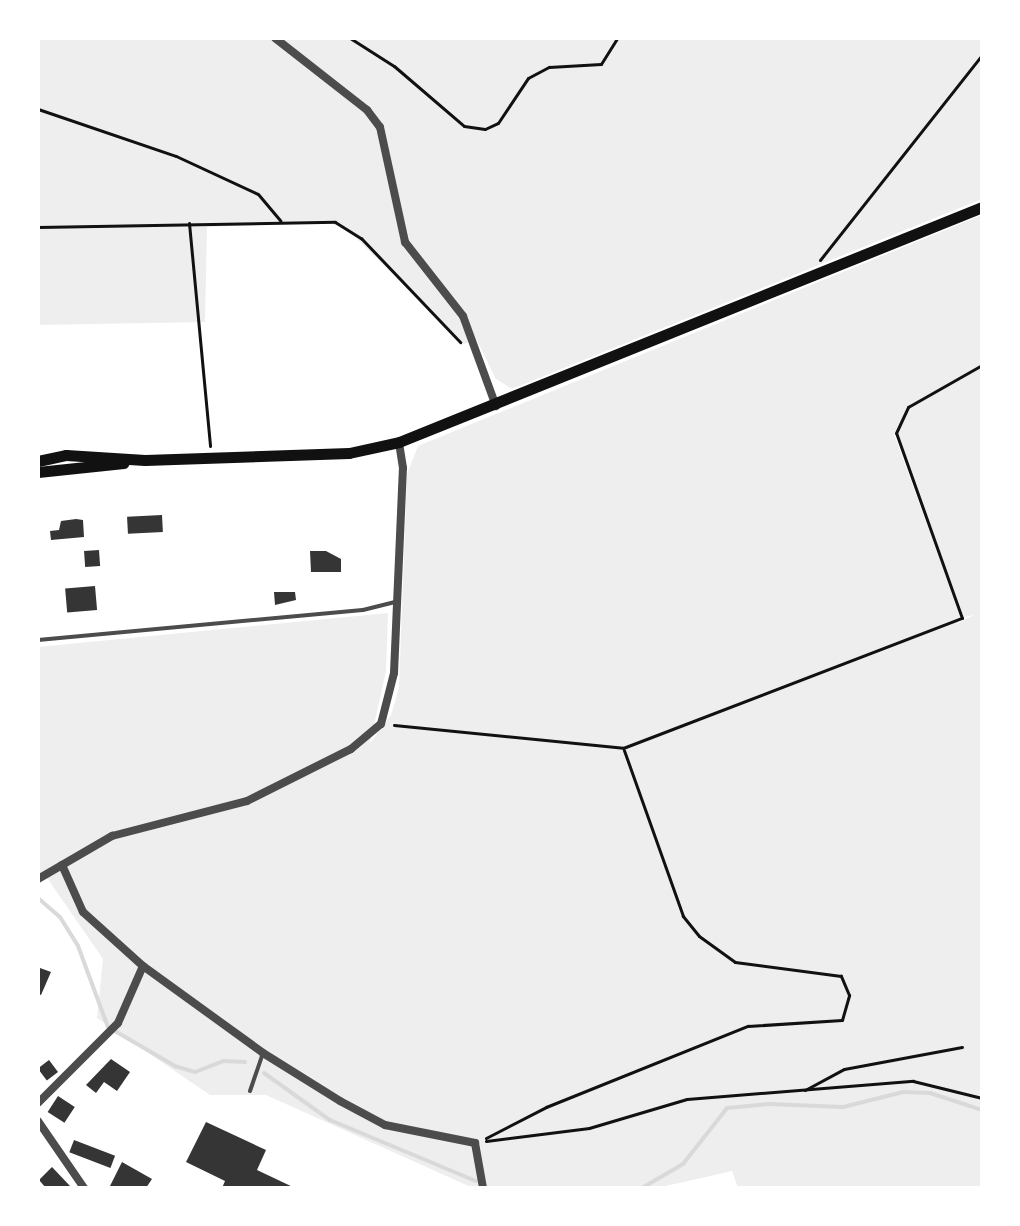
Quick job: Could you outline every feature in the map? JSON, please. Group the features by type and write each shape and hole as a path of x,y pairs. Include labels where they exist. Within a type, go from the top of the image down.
{"main road":[{"path":"38,472 145,460 349,453 399,442 496,406 982,207"},
{"path":"38,461 66,455 145,460"}],"street":[{"path":"275,38 367,110 380,127 405,242 463,316 496,406"},
{"path":"38,879 112,836 247,801 351,749 381,724 394,673 403,468 399,442"},
{"path":"62,865 83,912 143,966 263,1053 385,1125 475,1143 483,1188"},
{"path":"38,1103 118,1023 143,966"},
{"path":"38,1121 84,1188"}],"lane":[{"path":"38,640 363,610 396,602"},
{"path":"250,1091 263,1053"}],"path":[{"path":"350,38 394,66 464,126 485,129 498,123 528,78 549,67 601,64 617,38"},
{"path":"815,275 822,249 982,55"},
{"path":"38,109 190,162 258,194 281,221"},
{"path":"38,227 321,219 348,227 481,365"},
{"path":"189,223 211,458"},
{"path":"381,724 623,748 962,618 896,433 908,407 982,365"},
{"path":"475,1143 546,1107 748,1026 842,1020 849,995 841,976 735,962 699,936 683,916 623,748"},
{"path":"804,1090 844,1069 962,1047"},
{"path":"475,1143 589,1128 687,1099 913,1081 982,1098"}],"shaded area":[{"path":"38,38 982,38 982,199 512,389 495,378 477,340 464,344 346,228 324,222 207,227 205,322 38,325"},
{"path":"982,215 982,1188 738,1188 732,1171 657,1188 473,1188 266,1095 210,1095 97,1018 103,959 43,872 38,874 38,647 388,613 386,671 370,743 391,715 399,688 407,474 418,446","holes":["900,422 897,433 964,617 974,615 956,624 961,618 894,434"]}],"building":[{"path":"162,515 163,532 128,534 127,517"},
{"path":"83,520 84,537 51,540 50,531 59,530 61,521"},
{"path":"99,550 100,566 85,567 84,551"},
{"path":"310,551 326,551 341,559 341,572 311,572"},
{"path":"95,586 97,610 67,613 65,589"},
{"path":"274,592 295,592 296,600 275,605"},
{"path":"40,968 51,972 41,995 38,994"},
{"path":"111,1059 130,1072 117,1091 104,1082 96,1093 86,1085"},
{"path":"49,1060 58,1072 47,1080 38,1068"},
{"path":"58,1096 75,1107 64,1123 48,1112"},
{"path":"206,1122 266,1150 257,1170 295,1188 222,1188 225,1181 186,1162"},
{"path":"74,1140 115,1156 110,1168 69,1152"},
{"path":"122,1162 152,1179 146,1188 109,1188"},
{"path":"52,1167 70,1186 68,1188 46,1188 39,1180"}],"waterway":[{"path":"38,898 60,917 78,946 108,1027 175,1066 195,1072 224,1061 245,1062"},
{"path":"264,1073 330,1120 476,1181"},
{"path":"642,1188 683,1164 727,1108 769,1104 843,1107 903,1092 930,1093 982,1110"}]}
